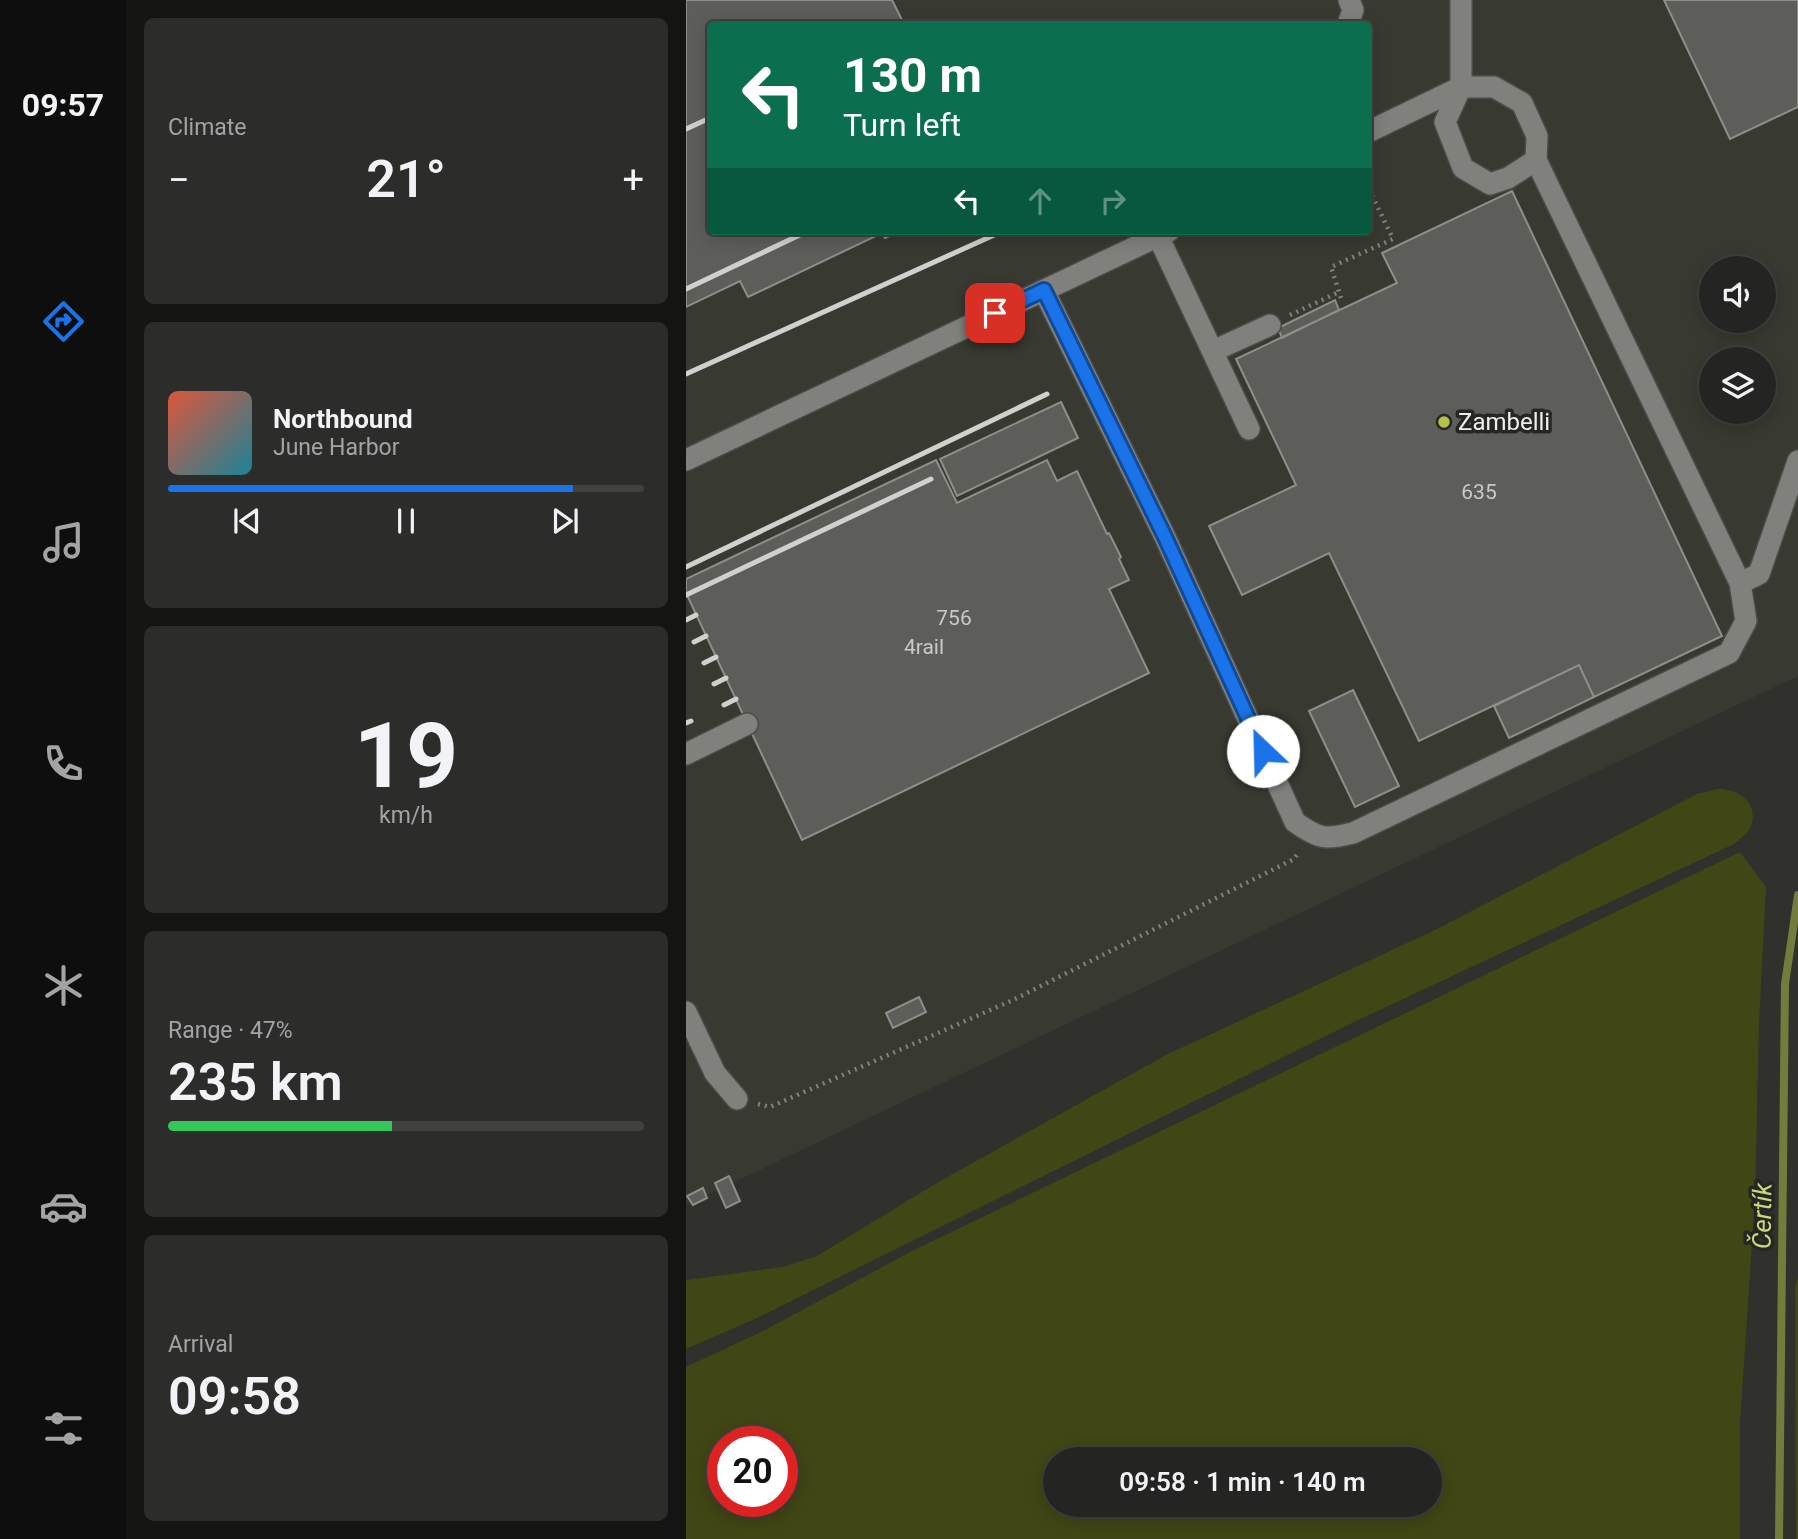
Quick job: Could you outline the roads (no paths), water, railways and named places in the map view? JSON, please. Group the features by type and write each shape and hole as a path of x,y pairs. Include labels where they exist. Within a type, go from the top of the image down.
{"street":[{"path":"1349,0 1353,10 1349,21"},
{"path":"1461,0 1461,87 1445,122 1464,168 1490,184 1508,178 1536,160"},
{"path":"1044,290 1165,537 1295,822 1313,835 1329,839 1353,833 1730,653 1746,621 1740,583 1536,160 1537,136 1522,103 1494,87 1461,87 1372,130"},
{"path":"686,460 1162,235"},
{"path":"1164,235 1249,429"},
{"path":"1213,351 1270,325"},
{"path":"1740,583 1759,573 1798,461"},
{"path":"686,754 747,724"},
{"path":"686,1012 715,1073 737,1099"}],"waterway":[{"name":"Čertík","path":"1779,1539 1785,984 1798,895"}],"railway":[{"path":"686,129 707,119"},
{"path":"686,289 800,235"},
{"path":"686,374 994,235"},
{"path":"686,567 1047,394"},
{"path":"686,595 931,479"},
{"path":"686,620 696,615"},
{"path":"694,642 706,636"},
{"path":"704,663 716,657"},
{"path":"714,684 726,678"},
{"path":"724,705 736,699"},
{"path":"686,723 691,721"}],"place":[{"name":"Zambelli","path":"1444,422"}]}
